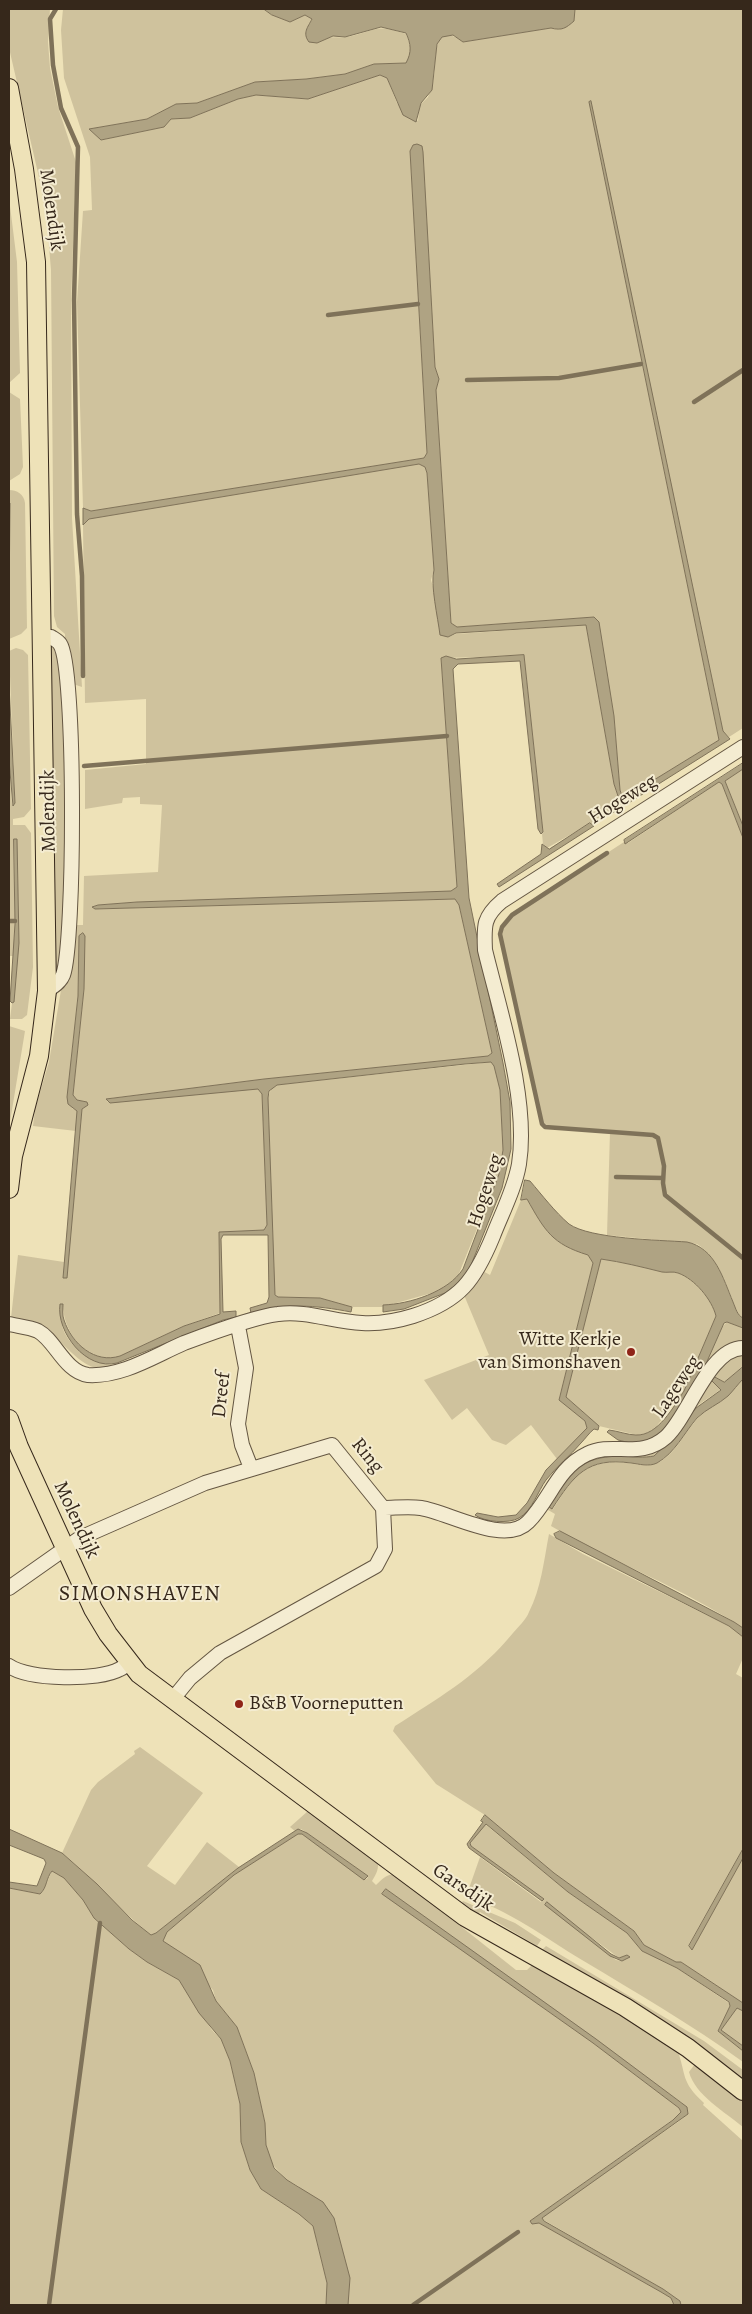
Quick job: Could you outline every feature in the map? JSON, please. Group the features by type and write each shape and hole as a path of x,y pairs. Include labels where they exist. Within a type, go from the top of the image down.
{"main road":[{"name":"Molendijk","path":"9,88 20,149 36,262 43,637 46,991 39,1056 13,1156 9,1189"},
{"name":"Molendijk","path":"9,117 20,149"},
{"name":"Molendijk","path":"9,1419 19,1447 93,1609 108,1634 139,1674 172,1700"},
{"name":"Garsdijk","path":"172,1700 466,1917 625,2008 688,2048 743,2091"}],"street":[{"name":"Molendijk","path":"43,637 51,637 60,644 68,683 72,896 63,975 59,982 46,991"},
{"name":"Hogeweg","path":"9,1324 38,1331 76,1371 102,1375 132,1366 186,1342 278,1314 313,1315 361,1324 388,1321 413,1316 444,1304 464,1289 482,1262 502,1215 519,1164 520,1134 517,1089 485,950 484,932 488,914 502,901 743,748"},
{"name":"Dreef","path":"238,1326 246,1368 238,1424 242,1445 251,1468"},
{"name":"Lageweg","path":"383,1508 419,1507 468,1524 515,1530 523,1527 531,1519 556,1481 580,1457 599,1450 646,1448 667,1436 717,1362 730,1351 743,1348"},
{"name":"Ring","path":"9,1588 66,1549 72,1542 89,1534 205,1483 332,1445 383,1508"},
{"path":"172,1700 190,1678 220,1653 376,1566 385,1549 383,1508"},
{"path":"9,1667 20,1673 50,1678 106,1674 120,1670 130,1662"}],"shaded area":[{"path":"9,9 50,9 48,42 50,68 58,107 76,162 71,303 72,518 82,687 70,683 65,651 65,634 57,627 54,616 51,270 47,223 41,186 9,48"},
{"path":"63,9 264,9 272,15 290,22 305,15 312,19 308,26 317,43 329,38 347,37 375,29 387,29 406,34 409,42 410,55 407,63 374,64 345,74 305,79 255,82 197,103 176,104 147,119 89,129 102,140 164,127 171,119 190,118 238,99 256,95 308,99 380,75 387,78 397,103 418,121 420,105 428,97 433,82 437,46 440,39 445,35 452,36 463,42 551,28 559,30 574,21 575,9 743,9 743,728 729,737 723,731 589,102 719,740 623,799 620,790 614,716 598,622 594,617 457,627 451,623 436,390 439,379 435,367 422,146 413,145 410,151 427,453 424,458 91,511 83,508 77,302 83,211 92,210 90,157 64,78 61,30"},
{"path":"264,9 575,9 574,21 561,29 551,28 463,42 453,35 442,37 437,44 432,90 421,103 416,122 403,115 387,78 380,75 308,99 256,95 238,99 190,118 171,119 164,127 101,140 89,129 147,119 176,104 197,103 255,82 306,79 345,74 374,64 406,63 410,52 410,44 406,33 381,27 345,37 333,36 317,43 309,42 306,33 312,19 305,15 290,22 272,15"},
{"path":"591,101 723,731 730,739 611,814 609,810 619,799 614,784 586,625 456,633 448,637 440,635 434,592 434,570 425,467 419,464 89,519 83,525 83,508 91,511 424,458 427,453 410,151 413,145 417,144 422,146 423,152 435,367 439,379 436,390 451,623 457,627 594,617 599,622 614,716 620,790 623,799 719,740 589,102"},
{"path":"9,198 17,262 20,373 9,383"},
{"path":"9,392 20,399 23,467 20,474 9,481"},
{"path":"419,464 425,467 427,473 434,570 431,580 448,637 456,634 586,625 614,784 619,799 609,812 611,814 547,848 543,844 524,656 441,658 457,887 451,892 137,902 92,907 95,909 455,899 459,905 492,1053 488,1056 264,1079 112,1098 107,1102 258,1088 262,1094 267,1225 264,1230 219,1233 220,1313 184,1326 120,1356 98,1357 80,1345 68,1326 64,1316 63,1305 62,1320 66,1336 82,1352 110,1365 110,1369 99,1369 80,1360 38,1324 11,1318 18,1255 64,1262 63,1277 82,1109 88,1104 87,1102 77,1100 73,1095 84,989 79,936 78,996 71,1059 72,1108 78,1111 76,1131 33,1126 35,1109 49,1062 61,990 67,973 73,929 76,925 83,925 84,876 158,872 162,805 140,804 140,797 123,798 122,803 85,809 85,770 146,764 146,699 85,703 83,525 89,519"},
{"path":"9,490 20,493 25,503 27,628 21,634 9,639"},
{"path":"9,503 10,503 9,606"},
{"path":"52,644 55,645 64,685 67,892 58,977 55,974 49,647"},
{"path":"16,648 23,650 28,655 31,809 24,817 13,819 13,825 25,825 31,833 33,967 27,1015 22,1019 10,1019 12,1003 14,1001 19,917 16,839 14,839 14,956 9,956 9,760 12,804 14,805 15,803 9,651"},
{"path":"524,655 543,832 541,834 538,829 520,661 458,664 453,669 469,898 510,1102 511,1149 502,1188 469,1270 457,1284 445,1293 404,1309 383,1312 383,1305 416,1299 438,1290 448,1284 463,1269 499,1174 503,1150 500,1090 494,1066 491,1062 277,1085 269,1091 268,1098 275,1295 278,1297 320,1298 352,1307 351,1312 289,1306 251,1313 250,1308 267,1303 269,1297 268,1235 223,1235 221,1239 223,1312 236,1311 236,1317 223,1320 117,1363 105,1364 94,1361 84,1355 68,1337 60,1315 60,1304 63,1304 63,1316 68,1329 79,1344 93,1354 102,1357 120,1356 184,1326 220,1314 219,1232 264,1230 267,1225 262,1094 258,1089 110,1103 106,1099 264,1079 488,1056 492,1053 459,905 455,899 95,909 92,907 137,902 451,891 457,887 441,658 446,656 456,659"},
{"path":"9,685 15,803 13,806 9,760"},
{"path":"743,763 743,769 725,781 743,826 743,838 722,784 719,782 625,844 624,840"},
{"path":"743,769 743,826 725,781"},
{"path":"719,782 722,784 743,838 743,1318 737,1313 717,1266 705,1250 697,1244 607,1235 610,1132 545,1127 542,1124 500,934 502,927 512,915 624,842 628,843"},
{"path":"590,823 594,826 499,887 497,884 541,854 542,844 549,849"},
{"path":"14,839 17,839 19,943 14,1002 12,1003 10,1001 15,924"},
{"path":"83,933 85,936 84,989 73,1095 77,1100 87,1102 88,1105 82,1109 67,1278 63,1278 77,1111 68,1104 67,1097 78,996 79,936"},
{"path":"9,1026 25,1031 9,1128"},
{"path":"491,1062 494,1065 500,1090 503,1150 499,1174 458,1276 441,1289 432,1293 382,1307 352,1307 320,1298 277,1297 274,1292 268,1098 271,1089 277,1085"},
{"path":"525,1180 530,1181 569,1224 579,1229 608,1236 687,1242 697,1245 717,1265 737,1312 743,1318 743,1328 727,1322 724,1323 701,1375 663,1432 652,1440 635,1444 618,1440 607,1432 609,1430 633,1435 644,1434 651,1431 670,1412 684,1391 716,1316 711,1303 702,1291 691,1280 676,1272 662,1272 601,1259 566,1397 599,1426 598,1430 594,1429 550,1475 524,1515 515,1520 497,1521 475,1515 477,1513 498,1517 516,1515 527,1503 546,1470 587,1428 585,1421 559,1400 593,1263 588,1255 566,1246 551,1235 539,1220 527,1199 521,1200"},
{"path":"527,1199 539,1220 551,1235 566,1246 588,1255 593,1263 559,1399 585,1421 587,1428 557,1459 531,1425 506,1445 492,1440 467,1408 452,1420 424,1380 489,1355 464,1295 481,1270 490,1275 521,1200"},
{"path":"601,1259 662,1272 676,1272 696,1285 711,1303 716,1316 684,1391 656,1427 647,1433 637,1435 599,1426 566,1397"},
{"path":"727,1322 743,1328 743,1344 703,1368 722,1327"},
{"path":"743,1352 743,1367 724,1382 711,1375 718,1365"},
{"path":"743,1367 743,1379 721,1402 697,1418 663,1459 651,1465 616,1462 592,1466 575,1478 552,1509 549,1507 570,1475 586,1463 608,1457 654,1456 673,1438 696,1408 721,1390 709,1378 711,1375 724,1382"},
{"path":"709,1378 721,1389 696,1407 671,1441 659,1452 646,1458 608,1457 586,1463 570,1475 549,1507 553,1509 575,1478 591,1466 614,1462 649,1465 662,1461 700,1415 728,1396 743,1379 743,1628 697,1600 551,1526 555,1514 543,1507 558,1484 573,1467 582,1461 605,1454 646,1451 669,1438 694,1405"},
{"path":"560,1531 734,1622 743,1628 743,1637 729,1626 556,1538 554,1534"},
{"path":"549,1534 583,1554 729,1626 743,1637 743,1658 736,1674 743,1678 743,1849 689,1946 692,1950 743,1858 743,2003 681,1962 676,1962 644,1945 634,1931 554,1873 485,1815 436,1784 393,1731 395,1726 448,1692 475,1671 501,1647 524,1621 533,1603 542,1574"},
{"path":"140,1747 203,1793 147,1866 175,1885 207,1842 239,1867 151,1935 62,1853 91,1790 98,1782 135,1754 134,1751"},
{"path":"308,1811 377,1860 378,1868 372,1881 376,1885 388,1876 396,1875 516,1970 527,1970 533,1964 621,2014 677,2049 685,2078 691,2089 704,2103 703,2105 743,2141 743,2305 681,2305 680,2301 663,2289 542,2219 545,2214 678,2122 688,2114 688,2110 682,2103 386,1889 383,1894 593,2043 679,2108 681,2112 678,2116 530,2221 539,2223 661,2292 671,2298 674,2305 348,2305 338,2230 298,2186 287,2180 271,2163 266,2145 265,2123 254,2073 237,2027 216,2001 213,1990 163,1941 167,1932 234,1875 298,1834 302,1834 367,1879 368,1876 307,1833 301,1829 295,1831 290,1827"},
{"path":"485,1815 554,1873 634,1931 644,1945 676,1962 681,1962 743,2003 743,2011 737,2008 721,2030 743,2046 743,2051 718,2031 730,2006 729,2002 677,1968 642,1951 627,1933 568,1892 486,1824 470,1843 471,1846 544,1899 542,1901 469,1848 467,1844 483,1822 481,1821"},
{"path":"485,1824 568,1892 627,1933 642,1951 677,1968 729,2003 730,2006 718,2031 743,2051 743,2062 684,2022 511,1916 482,1902 466,1897 480,1857 541,1902 543,1899 471,1846 470,1843","holes":["585,1936 592,1938 619,1958 627,1955 622,1961 616,1960"]},
{"path":"9,1829 62,1853 97,1884 132,1920 151,1935 238,1868 298,1829 307,1833 368,1876 364,1880 302,1834 298,1834 234,1875 167,1932 163,1941 200,1965 216,2001 237,2027 254,2073 265,2123 266,2145 274,2168 287,2180 323,2202 334,2218 350,2278 348,2305 326,2305 327,2283 313,2226 299,2214 261,2189 250,2170 241,2142 240,2104 230,2061 221,2039 199,2013 179,1980 147,1962 129,1949 94,1918 83,1900 64,1878 52,1871 40,1894 9,1888 9,1882 37,1886 46,1863 44,1859 9,1845"},
{"path":"743,1849 743,1858 692,1950 689,1946"},
{"path":"52,1871 64,1878 83,1900 94,1918 129,1949 147,1962 179,1980 212,2030 221,2039 230,2061 240,2104 241,2142 250,2170 261,2189 299,2214 313,2226 327,2283 326,2305 9,2305 9,1888 40,1894"},
{"path":"386,1889 596,2039 687,2107 688,2114 542,2218 544,2221 663,2289 680,2301 681,2305 674,2305 671,2298 661,2292 539,2223 532,2224 530,2221 673,2120 681,2112 679,2108 593,2043 382,1894"},
{"path":"463,1901 515,1923 541,1940 537,1946 480,1912 477,1915 460,1905"},
{"path":"547,1902 611,1954 619,1958 627,1955 630,1957 622,1961 610,1956 545,1905"},
{"path":"546,1946 704,2041 743,2070 743,2082 628,2001 542,1950"},
{"path":"737,2007 743,2011 743,2046 721,2030"},
{"path":"695,2064 743,2100 743,2127 704,2096 697,2088 689,2072"}],"waterway":[{"path":"56,9 50,19 53,65 61,108 78,147 74,300 77,514 82,576 83,676"},
{"path":"328,315 418,304"},
{"path":"467,380 559,378 641,364"},
{"path":"694,402 743,370"},
{"path":"84,766 447,736"},
{"path":"607,853 512,915 502,927 500,934 542,1124 545,1127 653,1135 658,1138 664,1166 663,1183 665,1195 743,1258"},
{"path":"9,921 15,921"},
{"path":"616,1177 663,1178"},
{"path":"49,2305 100,1923"},
{"path":"413,2305 518,2232"}],"place":[{"name":"Witte Kerkje van Simonshaven","path":"631,1352"},
{"name":"B&B Voorneputten","path":"239,1704"}],"district":[{"name":"SIMONSHAVEN","path":"140,1595"}]}
